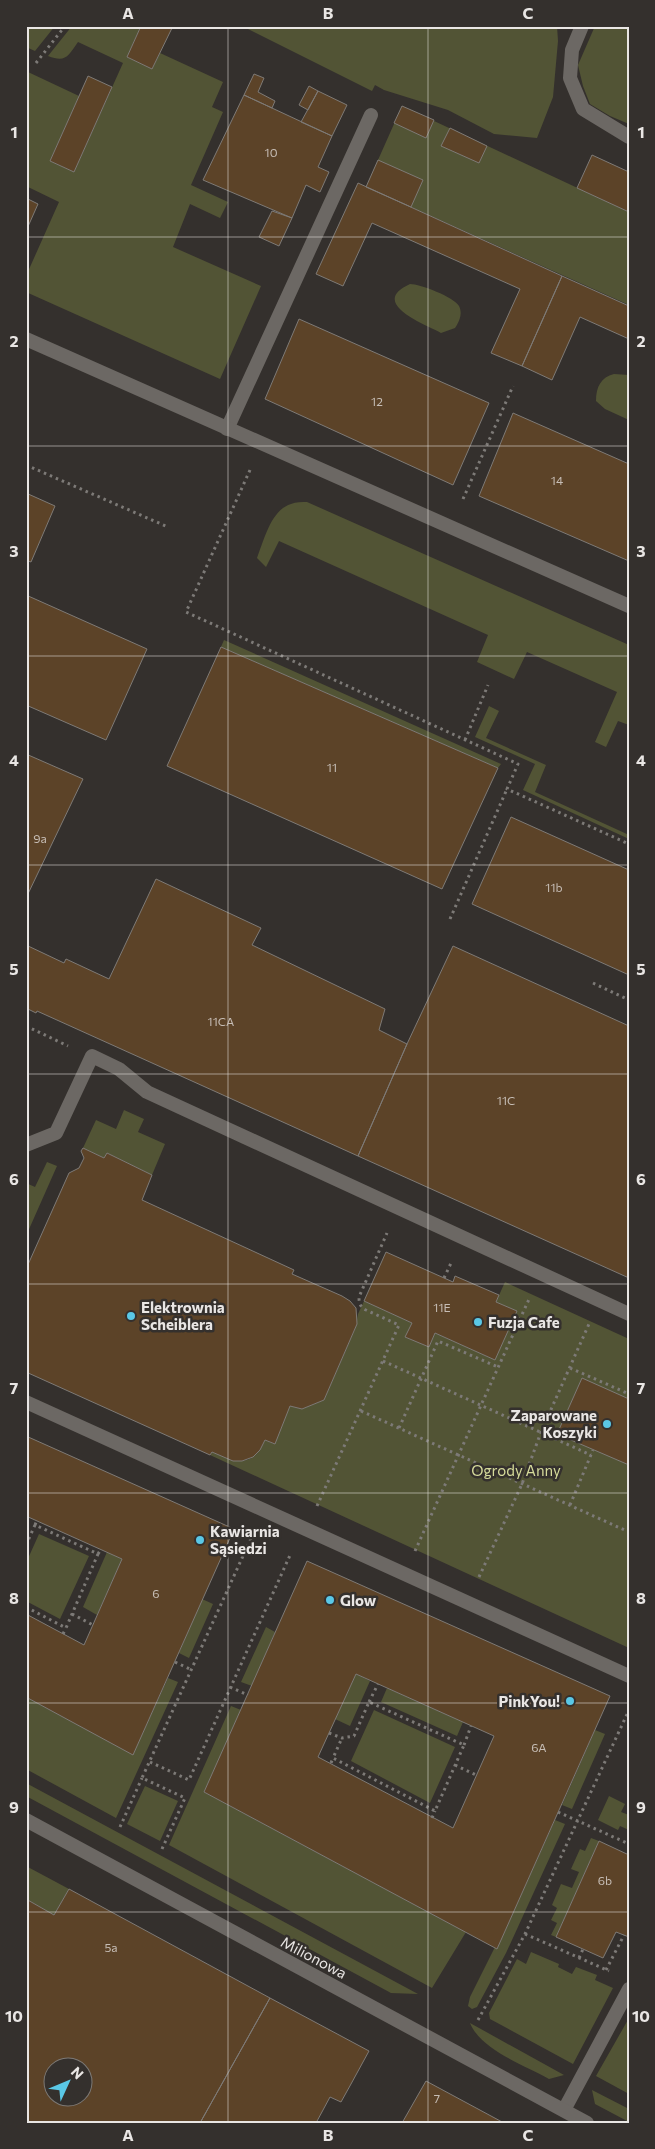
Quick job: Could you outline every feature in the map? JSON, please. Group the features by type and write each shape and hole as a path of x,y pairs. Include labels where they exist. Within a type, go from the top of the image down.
{"street":[{"path":"582,26 572,50 570,78 583,109 629,137"},
{"path":"227,429 371,115"},
{"path":"26,339 629,606"},
{"path":"26,1145 56,1133 92,1056 119,1069 147,1092 629,1314"},
{"path":"26,1402 629,1676"},
{"name":"Milionowa","path":"26,1820 587,2123"},
{"path":"564,2110 629,1988"}],"path":[{"path":"36,63 65,26"},
{"path":"463,499 513,386"},
{"path":"26,466 168,527"},
{"path":"250,470 186,612 518,764 450,919"},
{"path":"466,740 488,685"},
{"path":"507,789 629,844"},
{"path":"593,983 629,1000"},
{"path":"26,1026 92,1056"},
{"path":"150,1762 189,1780 302,1528 317,1505 361,1411 399,1325 361,1307 359,1297 398,1208"},
{"path":"416,1550 540,1273"},
{"path":"479,1578 522,1484 540,1432 600,1301"},
{"path":"399,1428 438,1341 498,1367"},
{"path":"383,1361 591,1455"},
{"path":"570,1368 629,1394"},
{"path":"361,1411 629,1532"},
{"path":"570,1505 593,1450"},
{"path":"120,1827 264,1510"},
{"path":"26,1545 37,1520"},
{"path":"35,1526 98,1554"},
{"path":"63,1634 101,1548"},
{"path":"26,1607 66,1628"},
{"path":"72,1614 92,1624"},
{"path":"175,1662 192,1670"},
{"path":"329,1732 342,1738 354,1736 378,1684"},
{"path":"230,1687 248,1695"},
{"path":"369,1702 464,1745"},
{"path":"478,2020 525,1934 629,1710"},
{"path":"432,1818 471,1726"},
{"path":"331,1763 342,1738"},
{"path":"333,1758 435,1811"},
{"path":"455,1765 476,1775"},
{"path":"142,1778 185,1798 162,1849"},
{"path":"558,1812 629,1844"},
{"path":"525,1934 614,1973"},
{"path":"606,1970 624,1935"},
{"path":"579,1958 583,1949"}],"green space":[{"path":"26,26 55,26 35,51 26,47"},
{"path":"72,26 141,26 127,57 152,69 160,53 223,82 212,107 223,112 191,185 228,202 220,218 190,204 173,247 261,286 220,379 26,292 26,276 59,202 26,186 26,74 28,72 79,96 50,161 74,172 123,63 78,42 66,57 59,59 48,56"},
{"path":"242,26 557,26 558,41 553,97 537,138 494,134 448,110 384,90 375,85 372,91"},
{"path":"595,26 629,26 629,124 610,116 590,104 583,86 578,65"},
{"path":"402,106 629,212 629,305 366,187"},
{"path":"410,284 421,286 456,302 461,315 455,328 441,333 403,312 397,305 395,298 399,291"},
{"path":"609,375 629,375 629,420 605,409 596,401 600,383"},
{"path":"307,502 629,645 629,725 618,721 606,747 595,742 617,692 527,652 514,679 477,662 488,635 279,541 266,567 257,558 273,519 284,507 295,503"},
{"path":"224,640 501,764 498,768 221,647"},
{"path":"489,706 499,711 486,738 546,765 535,792 629,835 629,839 523,790 535,764 475,737"},
{"path":"124,1110 144,1119 138,1132 165,1144 152,1175 107,1153 104,1158 83,1148 96,1120 116,1129"},
{"path":"47,1162 57,1166 26,1236 26,1183 35,1187"},
{"name":"Ogrody Anny","path":"505,1282 629,1339 629,1648 210,1455 212,1452 236,1460 243,1461 249,1459 255,1456 265,1440 274,1444 290,1406 302,1409 324,1400 355,1329 358,1314 364,1301 412,1323 406,1337 429,1347 435,1333 495,1360 496,1302"},
{"path":"39,1534 89,1556 60,1619 26,1601 26,1563"},
{"path":"107,1552 122,1559 97,1615 83,1607"},
{"path":"202,1599 213,1604 189,1658 179,1653"},
{"path":"266,1627 275,1632 252,1686 241,1682"},
{"path":"356,1674 370,1681 350,1726 335,1719"},
{"path":"168,1678 178,1682 116,1818 26,1769 26,1697 133,1754"},
{"path":"387,1688 463,1722 457,1736 381,1702"},
{"path":"231,1706 241,1710 204,1792 466,1932 432,1988 169,1845"},
{"path":"374,1710 455,1747 430,1803 351,1761"},
{"path":"595,1730 605,1734 572,1809 562,1805"},
{"path":"26,1783 418,1994 391,1993 26,1796"},
{"path":"145,1786 178,1801 160,1841 127,1824"},
{"path":"609,1796 625,1804 621,1812 629,1815 629,1830 620,1826 618,1830 598,1820"},
{"path":"555,1820 565,1824 506,1953 477,2007 472,2009 468,2006 470,1997 495,1947 497,1948"},
{"path":"591,1838 599,1841 556,1937 551,1935 557,1923 551,1920 557,1908 552,1905 561,1884 572,1888 579,1872 571,1869 580,1849 585,1851"},
{"path":"26,1866 69,1889 54,1915 26,1899"},
{"path":"531,1952 559,1964 558,1967 572,1974 576,1967 597,1975 595,1980 613,1988 573,2064 490,2019 489,2013 517,1959 526,1964"},
{"path":"629,2018 629,2094 596,2076"},
{"path":"470,2023 564,2075 549,2079 504,2056 483,2041"},
{"path":"592,2090 629,2109 629,2122 595,2104"}],"building":[{"path":"141,26 173,26 152,69 127,57"},
{"path":"254,74 264,78 258,92 275,101 272,108 244,95"},
{"path":"88,76 112,87 74,172 50,161"},
{"path":"309,86 318,91 308,110 299,105"},
{"path":"318,91 347,105 332,136 301,122"},
{"path":"244,95 332,136 318,167 329,172 320,192 306,185 292,218 203,180"},
{"path":"402,106 434,120 426,138 394,123"},
{"path":"450,128 487,146 479,163 441,146"},
{"path":"592,155 629,172 629,212 577,188"},
{"path":"378,160 423,180 411,207 366,187"},
{"path":"358,183 562,276 522,366 491,353 520,289 372,223 343,286 316,274"},
{"path":"26,198 38,204 26,231"},
{"path":"272,211 292,218 279,246 259,237"},
{"path":"562,276 629,306 629,339 580,317 552,380 522,366"},
{"path":"299,319 489,403 453,485 265,399"},
{"path":"513,413 629,464 629,561 479,496"},
{"path":"26,493 55,506 31,562 26,560"},
{"path":"26,595 147,649 106,740 26,705"},
{"path":"221,647 498,768 442,889 167,766"},
{"path":"26,754 83,779 26,898"},
{"path":"511,817 629,870 629,975 472,904"},
{"path":"156,879 261,928 252,945 385,1009 379,1030 407,1044 358,1156 37,1011 36,1013 26,1008 26,945 64,963 66,959 109,979"},
{"path":"453,946 629,1026 629,1278 358,1156 407,1044"},
{"path":"83,1148 104,1158 107,1153 152,1175 142,1200 294,1270 292,1274 342,1296 356,1308 357,1324 324,1400 302,1409 290,1406 275,1444 265,1440 260,1450 253,1457 242,1461 233,1461 212,1452 210,1455 26,1372 26,1269 69,1173 79,1168 84,1158 81,1151"},
{"path":"386,1252 453,1282 455,1276 499,1295 496,1302 517,1311 495,1360 435,1333 429,1347 405,1337 412,1323 364,1301"},
{"path":"582,1378 629,1399 629,1465 557,1434"},
{"path":"26,1436 234,1529 133,1755 26,1697 26,1614 84,1645 122,1559 26,1516"},
{"path":"307,1561 610,1696 497,1949 204,1792","holes":["356,1674 494,1736 453,1828 318,1757"]},
{"path":"599,1841 629,1855 629,1937 616,1932 603,1958 556,1937"},
{"path":"69,1889 270,1998 200,2123 26,2123 26,1899 54,1915"},
{"path":"270,1998 369,2051 341,2102 330,2097 316,2123 200,2123"},
{"path":"426,2081 504,2123 402,2123"}],"place":[{"name":"Elektrownia Scheiblera","path":"131,1316"},
{"name":"Fuzja Cafe","path":"478,1322"},
{"name":"Zaparowane Koszyki","path":"607,1424"},
{"name":"Kawiarnia Sąsiedzi","path":"200,1540"},
{"name":"Glow","path":"330,1600"},
{"name":"PinkYou!","path":"570,1701"}]}
